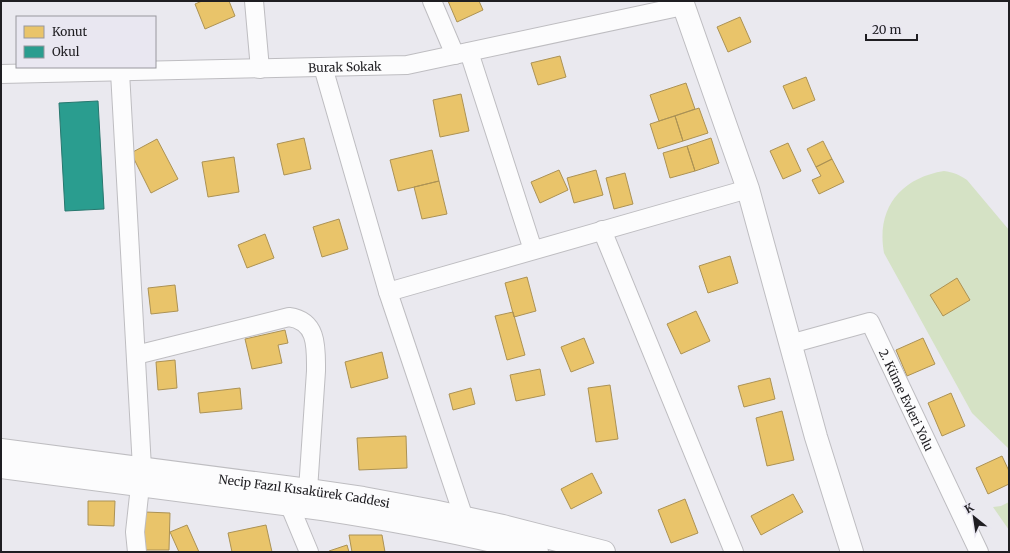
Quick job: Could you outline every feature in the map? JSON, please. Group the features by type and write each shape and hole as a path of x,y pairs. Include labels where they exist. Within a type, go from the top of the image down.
{"street":[{"path":"254,1 260,68"},
{"path":"432,1 462,53 533,250"},
{"path":"682,3 748,189 816,437 852,552"},
{"name":"Burak Sokak","path":"1,74 407,65 682,3"},
{"path":"323,67 388,292 464,518"},
{"path":"120,72 136,355 141,476 135,532 137,552"},
{"path":"388,292 748,189"},
{"path":"602,230 734,552"},
{"path":"136,355 288,317 301,320 310,329 313,335 316,356 308,490"},
{"name":"2. Küme Evleri Yolu","path":"790,344 870,322 979,552"},
{"name":"Necip Fazıl Kısakürek Caddesi","path":"1,450 289,504 419,525 537,552"},
{"name":"Necip Fazıl Kısakürek Caddesi","path":"1,467 141,476 308,490 363,498 464,518 604,552"},
{"path":"289,504 310,552"}],"green space":[{"path":"944,171 956,174 967,180 1009,230 1009,449 972,413 884,253 882,237 884,223 894,198 904,188 915,181 928,175"},
{"path":"1009,502 1009,530 993,507 1001,506"}],"building: Konut":[{"path":"202,1 229,1 235,16 205,29 195,4"},
{"path":"448,1 479,1 483,10 457,22"},
{"path":"740,17 751,42 728,52 717,27"},
{"path":"560,56 566,77 538,85 531,63"},
{"path":"806,77 815,100 793,109 783,86"},
{"path":"686,83 695,109 659,121 650,95"},
{"path":"461,94 469,131 440,137 433,100"},
{"path":"699,108 708,133 683,141 675,116"},
{"path":"675,116 683,141 658,149 650,124"},
{"path":"304,138 311,169 284,175 277,144"},
{"path":"711,138 719,163 695,171 687,146"},
{"path":"157,139 178,179 151,193 131,153"},
{"path":"823,141 832,159 816,167 807,149"},
{"path":"788,143 801,171 783,179 770,151"},
{"path":"687,146 695,171 670,178 663,153"},
{"path":"432,150 439,181 398,191 390,160"},
{"path":"234,157 239,192 208,197 202,162"},
{"path":"832,159 844,182 819,194 812,180 821,176 816,167"},
{"path":"559,170 568,190 540,203 531,182"},
{"path":"596,170 603,195 574,203 567,178"},
{"path":"625,173 633,204 614,209 606,178"},
{"path":"439,181 447,214 422,219 414,187"},
{"path":"339,219 348,249 322,257 313,227"},
{"path":"265,234 274,258 247,268 238,245"},
{"path":"730,256 738,283 708,293 699,266"},
{"path":"527,277 536,311 514,317 505,283"},
{"path":"957,278 970,300 943,316 930,295"},
{"path":"175,285 178,311 151,314 148,288"},
{"path":"696,311 710,341 681,354 667,324"},
{"path":"513,312 525,355 507,360 495,316"},
{"path":"285,330 288,343 278,345 282,363 252,369 245,339"},
{"path":"584,338 594,363 571,372 561,347"},
{"path":"923,338 935,364 907,376 896,350"},
{"path":"382,352 388,378 351,388 345,362"},
{"path":"175,360 177,388 158,390 156,362"},
{"path":"540,369 545,395 516,401 510,375"},
{"path":"770,378 775,399 744,407 738,386"},
{"path":"610,385 618,439 596,442 588,388"},
{"path":"240,388 242,409 200,413 198,393"},
{"path":"471,388 475,404 453,410 449,394"},
{"path":"951,393 965,426 942,436 928,403"},
{"path":"782,411 794,460 767,466 756,418"},
{"path":"406,436 407,468 359,470 357,438"},
{"path":"1002,456 1009,471 1009,484 988,494 976,468"},
{"path":"592,473 602,493 571,509 561,489"},
{"path":"793,494 803,512 761,535 751,516"},
{"path":"685,499 698,533 671,543 658,510"},
{"path":"88,501 115,501 114,526 88,525"},
{"path":"145,512 170,513 169,550 144,550"},
{"path":"187,525 199,552 179,552 170,532"},
{"path":"266,525 272,552 232,552 228,533"},
{"path":"349,535 382,535 385,552 352,552"},
{"path":"347,545 349,552 329,552 329,551"}],"building: Okul":[{"path":"98,101 104,209 65,211 59,103"}]}
